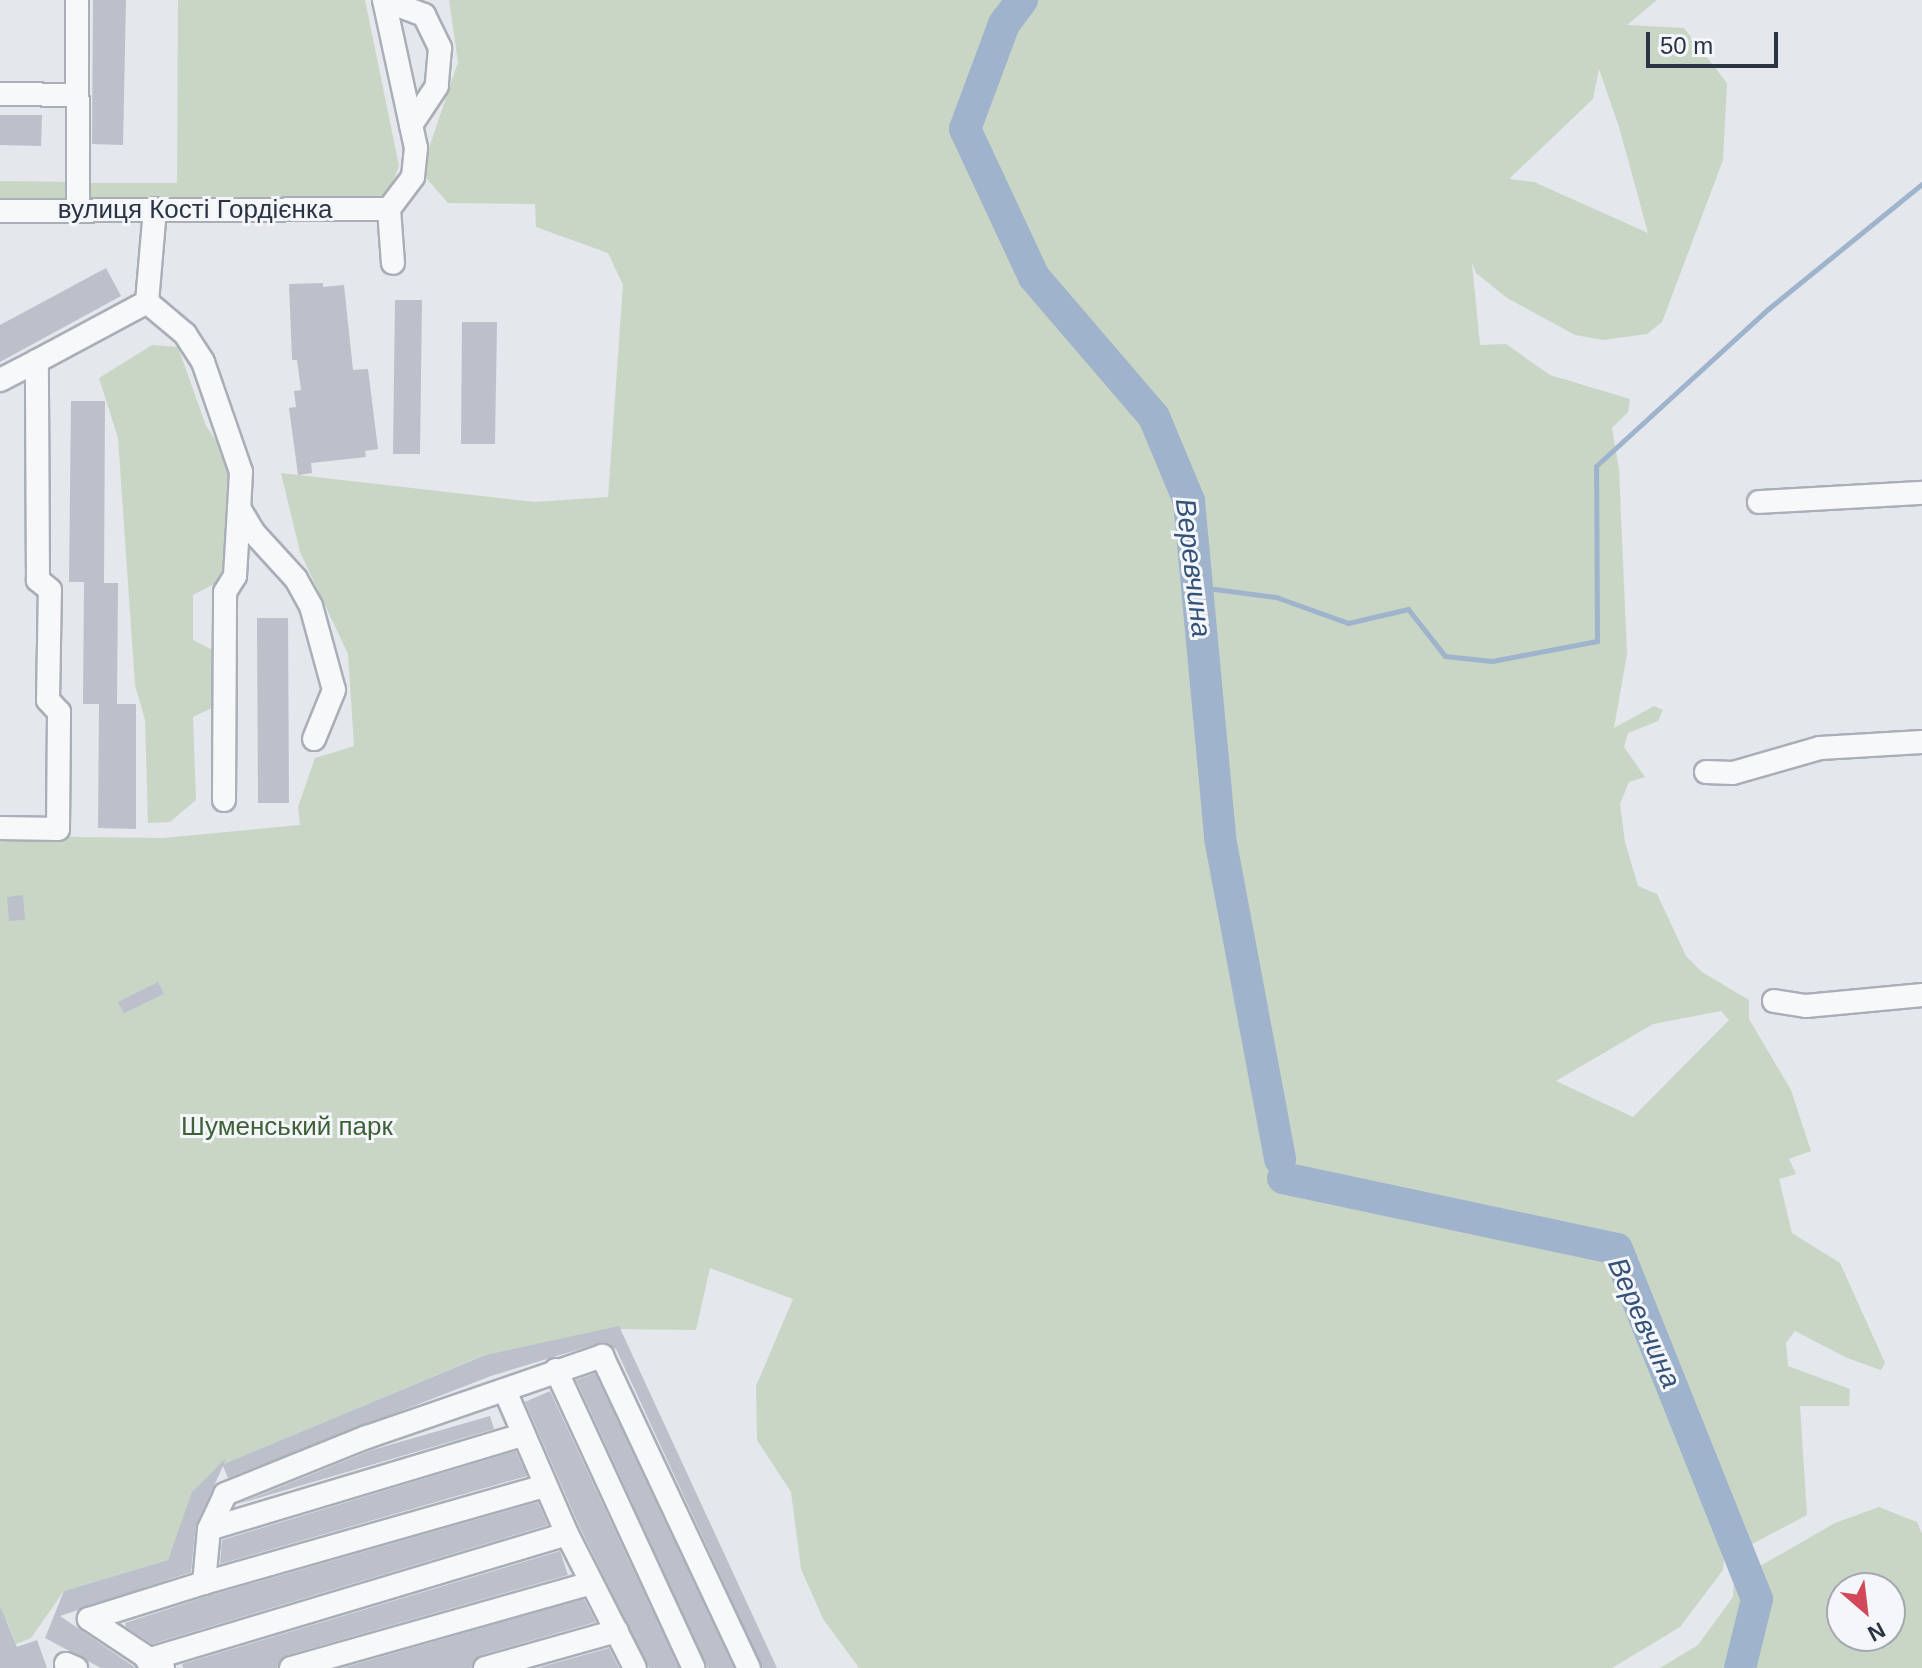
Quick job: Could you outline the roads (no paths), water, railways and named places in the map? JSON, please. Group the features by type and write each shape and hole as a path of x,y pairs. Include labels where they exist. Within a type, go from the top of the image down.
{"street":[{"path":"77,0 78,210"},
{"path":"384,0 424,15 440,48 437,86 411,125"},
{"path":"384,0 411,125 413,177 389,209 393,263"},
{"path":"0,94 77,95"},
{"path":"147,302 155,209"},
{"name":"вулиця Кості Гордієнка","path":"0,211 389,209"},
{"path":"0,380 147,302"},
{"path":"147,302 185,334 203,362 241,472 235,576 225,592 224,800"},
{"path":"0,828 58,829 59,712 48,700 50,590 38,580 37,361"},
{"path":"1759,502 1922,493"},
{"path":"239,508 311,606 334,690 314,739"},
{"path":"1706,772 1733,773 1820,748 1922,742"},
{"path":"1774,1001 1806,1006 1922,995"},
{"path":"204,1583 209,1529 225,1494 367,1437 506,1393 556,1370 602,1356 749,1668"},
{"path":"556,1370 694,1668"},
{"path":"506,1393 544,1486 635,1668"},
{"path":"209,1529 522,1435"},
{"path":"544,1486 89,1619 155,1664 567,1534"},
{"path":"291,1668 591,1583"},
{"path":"485,1668 617,1631"},
{"path":"67,1668 66,1664 76,1668"}],"waterway":[{"name":"Веревчина","path":"1022,0 1004,24 965,129 1034,277 1154,417 1189,501 1220,838 1280,1159"},
{"path":"1199,587 1276,597 1348,623 1408,609 1445,656 1492,661 1597,641 1596,466 1768,309 1922,184"},
{"name":"Веревчина","path":"1283,1178 1617,1249 1757,1599 1740,1668"}],"park label":[{"name":"Шуменський парк","path":"287,1127"}]}
